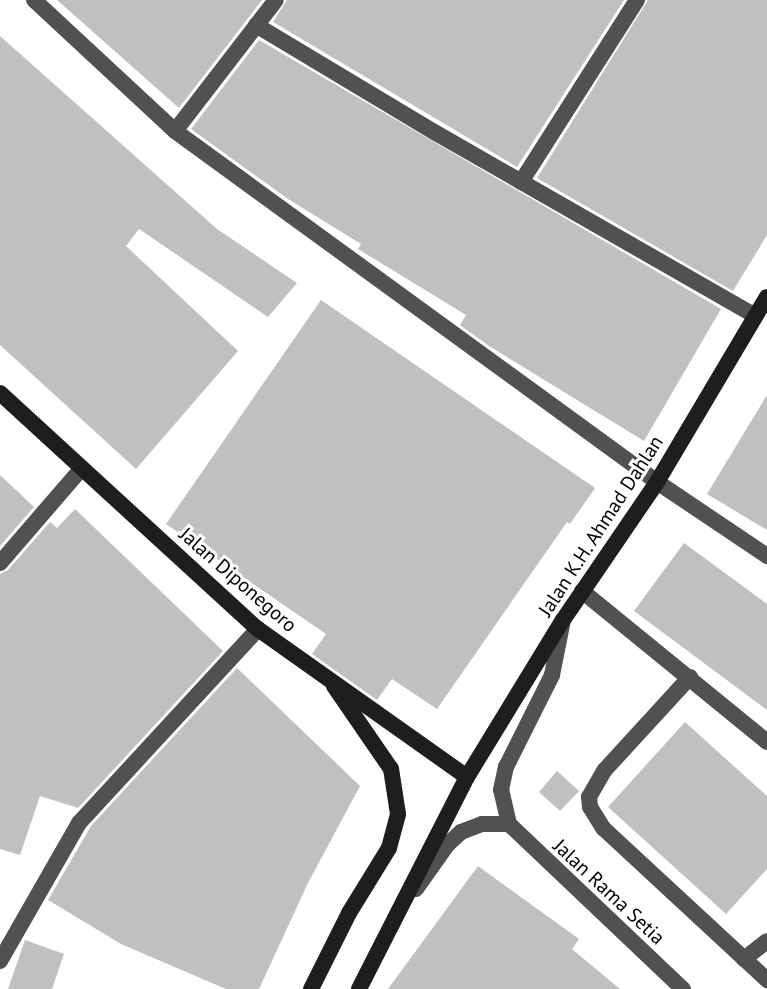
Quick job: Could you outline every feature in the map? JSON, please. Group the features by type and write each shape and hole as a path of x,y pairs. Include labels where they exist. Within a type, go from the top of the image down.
{"main road":[{"name":"Jalan K.H. Ahmad Dahlan","path":"359,989 385,932 467,777 563,620 657,482 767,297"},
{"name":"Jalan Diponegoro","path":"0,393 258,629 467,777"},
{"path":"311,989 349,913 389,848 398,814 391,769 328,677"}],"street":[{"path":"34,0 175,131 657,482 767,556"},
{"path":"175,131 276,0"},
{"path":"521,182 637,0"},
{"path":"256,25 755,316"},
{"path":"0,563 82,468"},
{"path":"582,591 767,742"},
{"path":"385,932 447,845 461,832 482,824 509,824 501,790 506,767 552,675 563,620"},
{"path":"0,961 79,823 258,629"},
{"path":"690,677 604,771 589,797 590,807 603,828 767,980"},
{"name":"Jalan Rama Setia","path":"509,824 683,989"},
{"path":"744,959 767,941"}],"building":[{"path":"57,0 262,0 179,108"},
{"path":"287,0 624,0 517,167 273,22"},
{"path":"648,0 767,0 767,235 733,291 537,178"},
{"path":"0,36 217,229 297,283 268,317 139,229 126,246 238,351 136,469 0,345"},
{"path":"259,40 721,309 644,441 489,346 460,325 466,315 358,249 361,244 288,199 191,129"},
{"path":"321,300 595,488 570,524 567,522 437,709 392,679 377,700 312,654 326,634 166,524"},
{"path":"767,395 767,530 707,494"},
{"path":"0,475 34,507 0,546"},
{"path":"75,509 223,651 78,808 40,796 20,855 0,849 0,574 8,570 50,522 57,528"},
{"path":"684,543 767,604 767,710 634,611"},
{"path":"237,668 360,786 308,883 259,989 226,989 121,944 48,900 91,826"},
{"path":"685,722 767,796 767,869 726,914 608,807"},
{"path":"557,771 579,791 560,811 539,792"},
{"path":"478,866 579,939 572,949 620,989 388,989"},
{"path":"25,940 64,954 52,989 8,989"}]}
